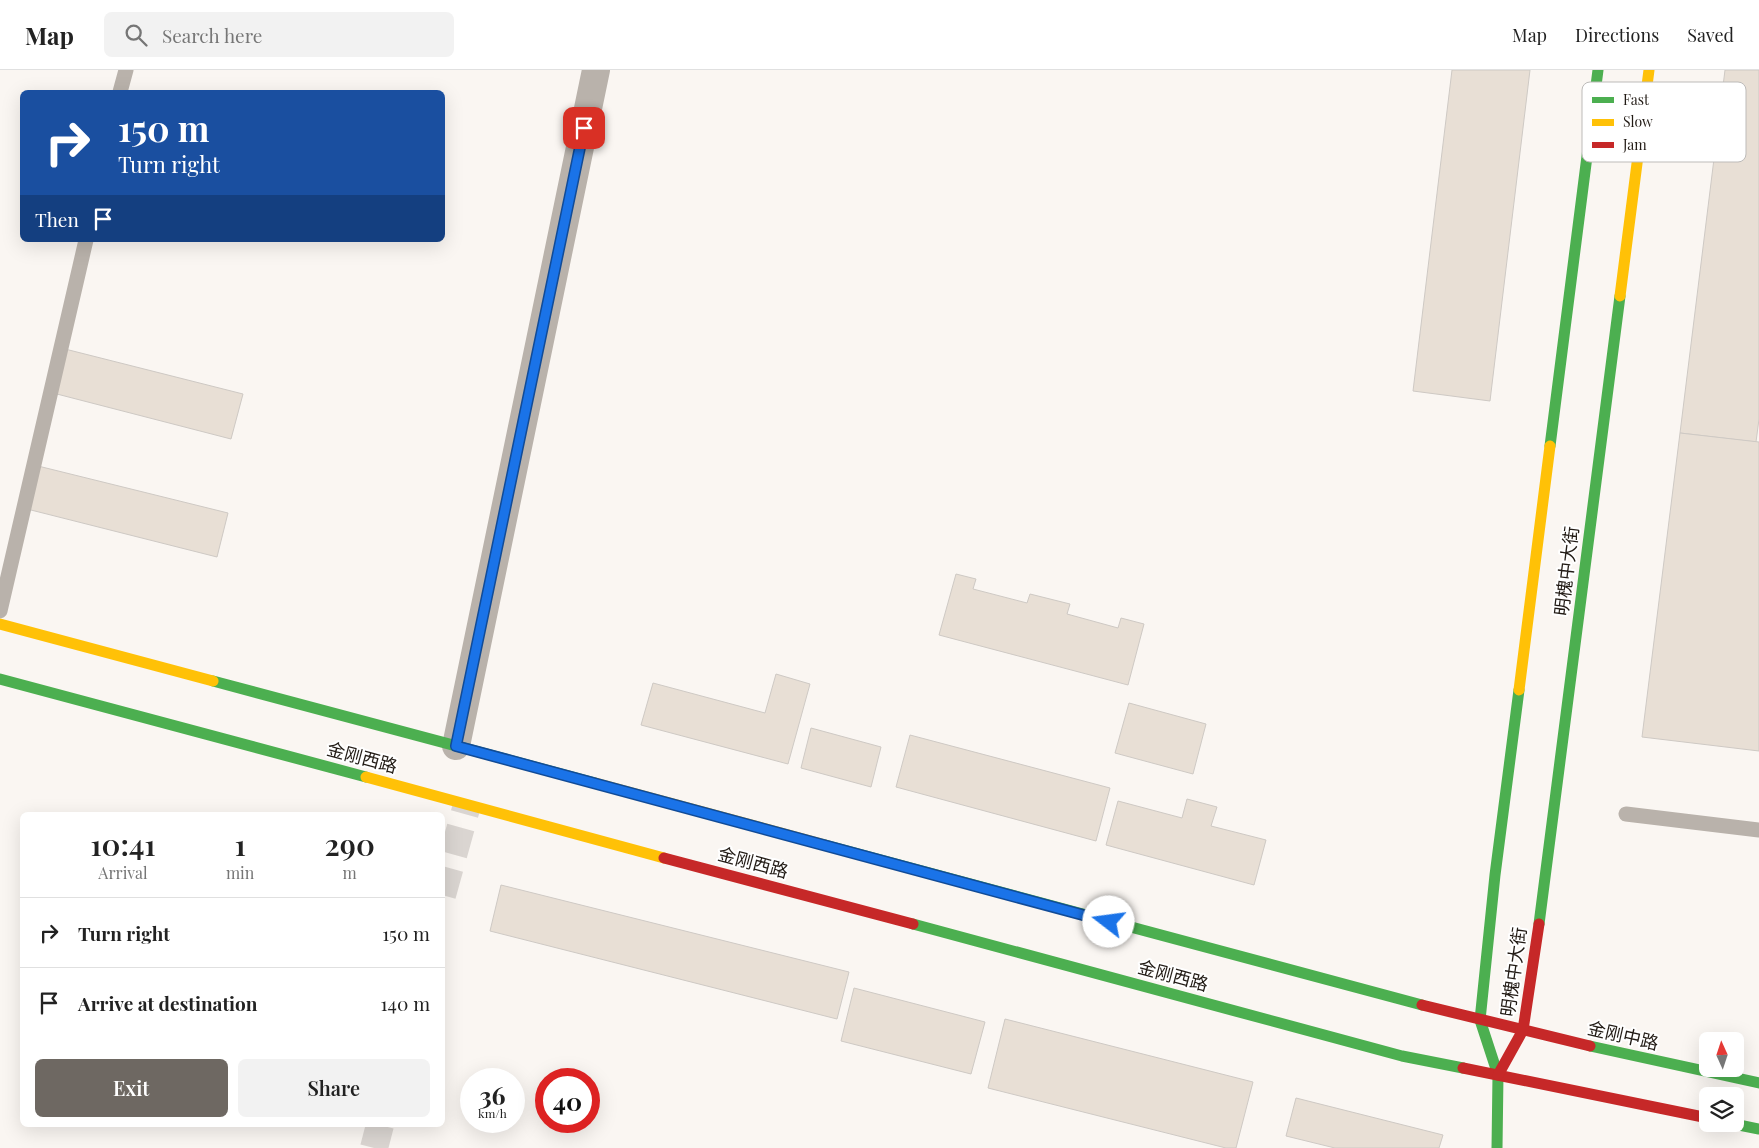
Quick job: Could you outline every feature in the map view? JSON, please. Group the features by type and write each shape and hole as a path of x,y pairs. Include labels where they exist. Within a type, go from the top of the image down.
{"street":[{"path":"456,746 596,70"},
{"name":"明槐中大街","path":"1498,1075 1480,1020 1495,875 1586,162"},
{"name":"明槐中大街","path":"1498,1075 1523,1030 1548,861 1637,162"},
{"name":"金刚西路","path":"0,624 1480,1020"},
{"name":"金刚西路","path":"0,679 1402,1056 1498,1075"},
{"name":"金刚中路","path":"1480,1020 1629,1056 1759,1083"},
{"path":"1497,1148 1498,1075 1699,1116"},
{"path":"1744,1126 1759,1129"}],"lane":[{"path":"121,90 126,70"},
{"path":"0,611 86,242"},
{"path":"1626,814 1759,830"}],"building":[{"path":"1452,70 1530,70 1490,401 1413,391"},
{"path":"1725,70 1759,70 1759,419 1756,442 1680,433 1714,162 1746,162 1746,82 1724,82"},
{"path":"65,349 243,394 231,439 53,393"},
{"path":"1680,433 1759,442 1759,751 1642,737"},
{"path":"38,466 228,513 217,557 27,509"},
{"path":"956,574 976,579 973,589 1027,603 1030,594 1070,604 1067,614 1118,628 1121,618 1144,624 1128,685 939,635"},
{"path":"776,674 810,684 788,764 641,725 653,683 765,713"},
{"path":"1129,703 1206,724 1193,774 1115,753"},
{"path":"811,728 881,747 871,787 801,768"},
{"path":"910,735 1110,788 1096,841 896,787"},
{"path":"1187,799 1217,807 1211,826 1266,840 1254,885 1106,845 1118,801 1182,818"},
{"path":"501,885 849,972 837,1019 490,931"},
{"path":"854,988 985,1022 971,1074 841,1041"},
{"path":"1005,1019 1253,1082 1236,1148 1226,1148 988,1088"},
{"path":"1296,1098 1443,1135 1439,1148 1335,1148 1286,1136"}],"tunnel":[{"path":"445,884 467,805"},
{"path":"374,1148 379,1127"}],"traffic: fast":[{"path":"1596,82 1598,70"},
{"path":"1550,446 1586,162"},
{"path":"1539,924 1620,296"},
{"path":"0,679 366,777"},
{"path":"213,681 595,783"},
{"path":"1497,1148 1498,1075 1480,1020 1495,875 1519,690"},
{"path":"825,845 1422,1005"},
{"path":"913,924 1402,1056 1463,1068"},
{"path":"1590,1046 1759,1083"},
{"path":"1744,1126 1759,1129"}],"traffic: slow":[{"path":"1647,82 1649,70"},
{"path":"1620,296 1637,162"},
{"path":"1519,690 1550,446"},
{"path":"0,624 213,681"},
{"path":"366,777 664,858"},
{"path":"595,783 825,845"}],"traffic: jam":[{"path":"664,858 913,924"},
{"path":"1498,1075 1523,1030 1539,924"},
{"path":"1422,1005 1590,1046"},
{"path":"1463,1068 1699,1116"}],"route":[{"path":"584,128 456,746 1109,922"}]}
